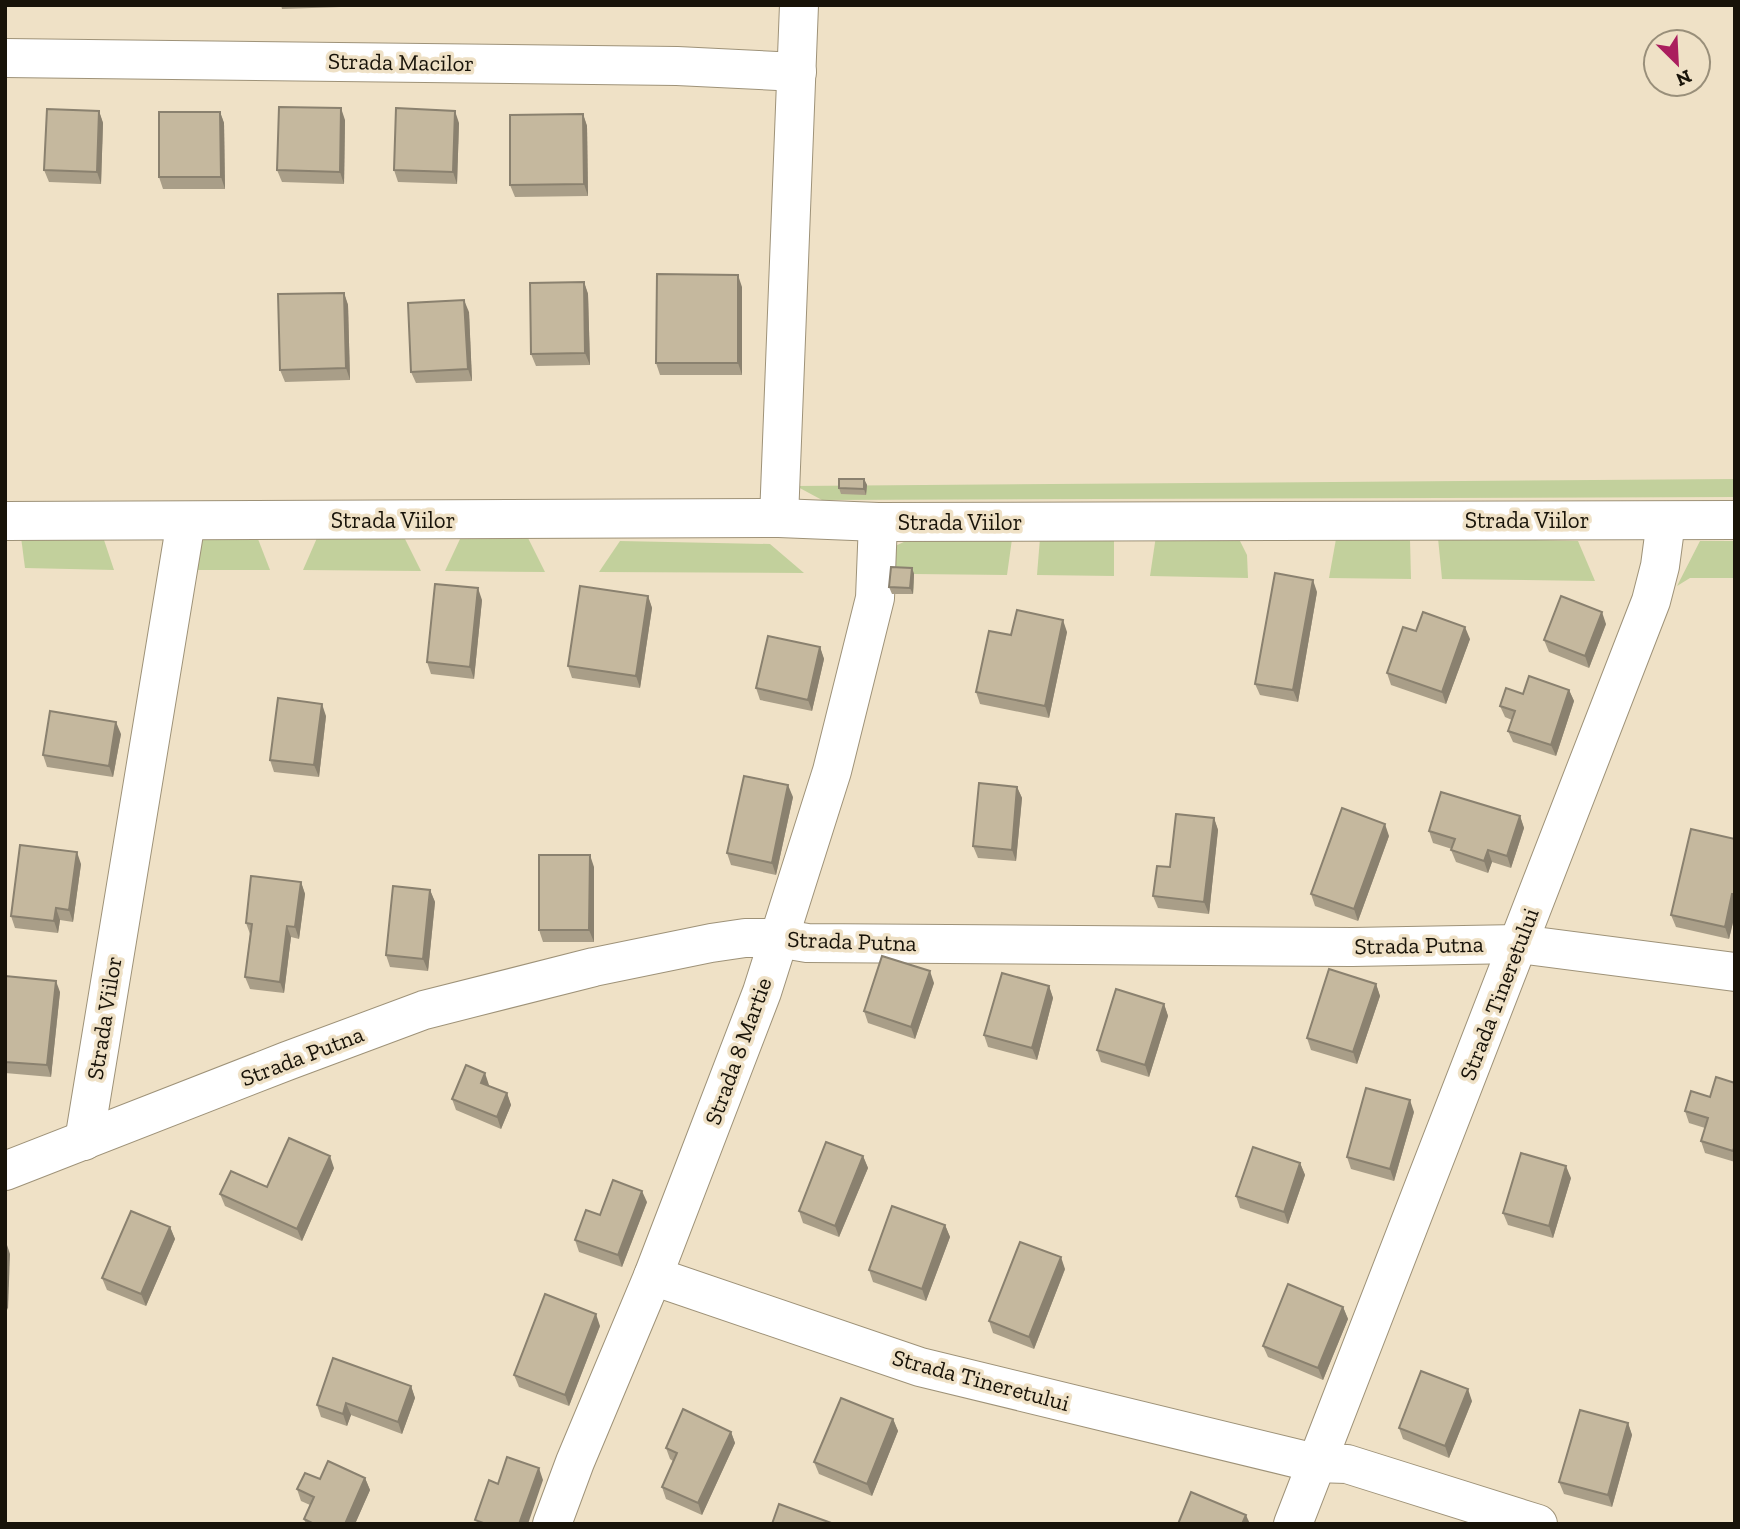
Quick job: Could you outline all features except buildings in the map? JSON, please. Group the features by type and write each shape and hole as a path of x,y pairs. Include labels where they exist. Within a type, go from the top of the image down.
{"street":[{"path":"779,518 799,5"},
{"name":"Strada Macilor","path":"5,58 677,66 797,72"},
{"name":"Strada Viilor","path":"5,522 779,518 878,522 1735,520"},
{"name":"Strada Viilor","path":"84,1141 186,521"},
{"name":"Strada Tineretului","path":"1293,1524 1651,601 1660,566 1666,521"},
{"name":"Strada 8 Martie","path":"552,1524 653,1276 762,992 831,771 875,598 878,522"},
{"name":"Strada Putna","path":"5,1171 288,1060 424,1010 594,967 745,938 778,938 821,943 1352,947 1519,944 1735,972"},
{"name":"Strada Tineretului","path":"653,1276 920,1367 1315,1463 1347,1464 1538,1524"}],"green space":[{"path":"1735,479 1735,497 822,500 796,486"},
{"path":"1156,536 1239,539 1247,555 1248,578 1150,576"},
{"path":"21,537 103,537 114,570 25,568"},
{"path":"1114,537 1114,576 1037,575 1040,538"},
{"path":"317,538 405,539 421,571 303,570"},
{"path":"528,538 545,572 445,571 460,539"},
{"path":"1438,538 1578,541 1595,581 1442,579"},
{"path":"202,539 258,539 270,570 194,570"},
{"path":"1012,539 1007,575 914,574 913,594 892,593 895,546 906,541"},
{"path":"1336,539 1410,540 1411,579 1329,578"},
{"path":"620,541 770,544 804,573 599,572"},
{"path":"1700,541 1735,541 1735,578 1690,578 1677,586"}]}
